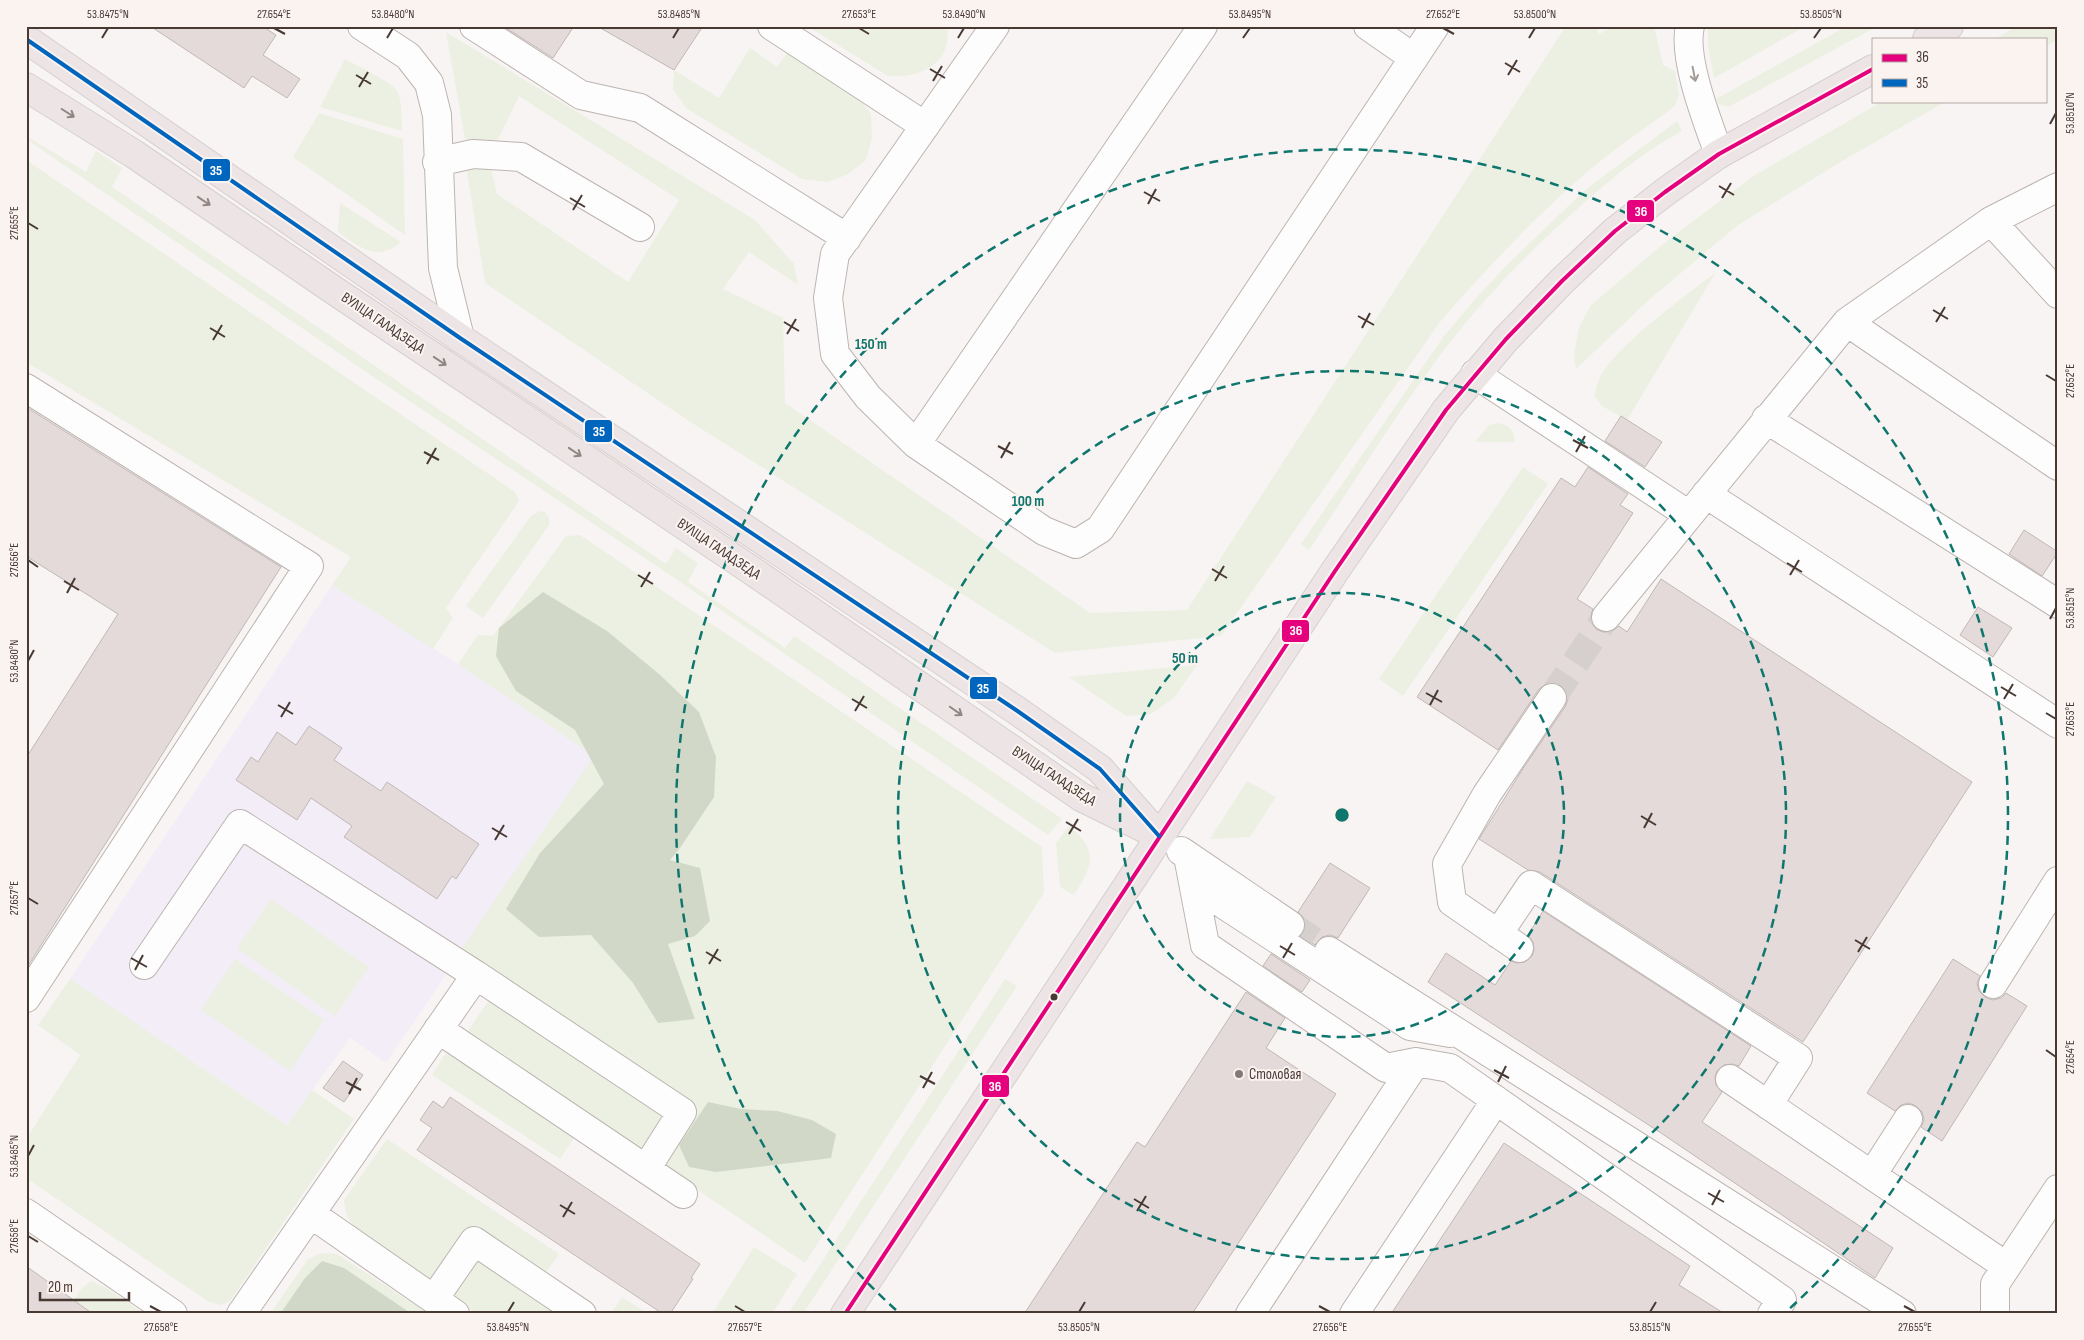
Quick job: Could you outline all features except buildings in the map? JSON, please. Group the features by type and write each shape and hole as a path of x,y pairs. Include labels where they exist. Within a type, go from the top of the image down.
{"main road":[{"path":"1929,38 1949,26"},
{"name":"ВУЛІЦА ГАЛАДЗЕДА","path":"26,38 460,338 1008,704 1100,769 1159,836"},
{"path":"845,1314 1335,571 1446,410 1476,374 1562,281 1615,231 1665,192 1719,154 1872,70"},
{"name":"ВУЛІЦА ГАЛАДЗЕДА","path":"26,87 134,154 751,570 1081,796 1159,836"}],"lane":[{"path":"362,26 408,56 429,83 437,115 437,162 443,268 460,338"},
{"path":"474,26 580,95 640,108 847,238"},
{"path":"772,26 925,126"},
{"path":"996,26 835,254 828,298 836,354 868,397 916,444 1044,531 1076,544 1100,529 1435,26"},
{"path":"916,444 1203,26"},
{"path":"1368,26 1414,58"},
{"path":"1690,26 1687,38 1699,98 1719,154"},
{"path":"437,162 473,154 521,157 640,227"},
{"path":"1606,618 1706,494 1727,471 1766,419 1847,322 1991,221 2058,188"},
{"path":"1991,221 2058,294"},
{"path":"1847,322 2058,466"},
{"path":"1476,374 1689,515"},
{"path":"26,388 309,566 26,998"},
{"path":"1766,419 2058,604"},
{"path":"1706,494 2058,724"},
{"path":"1552,698 1486,794 1447,864 1452,902 1509,941 1531,885 1798,1058 1768,1105"},
{"path":"144,965 240,824 682,1112 646,1168"},
{"path":"1159,836 1290,925"},
{"path":"1188,856 1205,945 1386,1068 1416,1062 1450,1068 1782,1300 1772,1314"},
{"path":"1993,984 2058,881"},
{"path":"1194,885 1410,1026 1461,1034"},
{"path":"1329,950 1902,1314"},
{"path":"241,1314 476,976"},
{"path":"438,1029 683,1194"},
{"path":"1250,1314 1416,1062"},
{"path":"1730,1080 2006,1266"},
{"path":"1354,1314 1496,1100"},
{"path":"1872,1175 1908,1119"},
{"path":"1995,1314 1995,1284 2058,1189"},
{"path":"26,1213 173,1314"},
{"path":"311,1214 444,1306 474,1241 582,1314"}],"shaded area":[{"path":"811,26 947,26 948,39 945,50 932,66 912,75 888,76 812,29"},
{"path":"1566,26 1595,26 1599,34 1614,26 1654,26 1663,65 1675,71 1679,96 1675,106 1608,155 1567,189 1511,244 1440,322 1221,636 1055,653 689,421 485,283 467,172 475,165 490,165 497,194 628,282 679,200 519,96 496,144 465,139 446,32 755,220 794,264 798,285 749,252 723,289 783,318 785,403 1090,613 1187,610"},
{"path":"1708,26 1806,26 1714,78 1708,47"},
{"path":"1847,26 1878,26 1728,107 1719,104 1716,99"},
{"path":"2017,26 2058,26 2058,40 2046,46 2046,38 1997,38"},
{"path":"750,48 777,67 788,52 854,93 871,114 872,138 866,160 848,174 828,182 802,179 686,108 673,89 674,70 719,98"},
{"path":"345,59 381,79 397,91 401,105 402,131 320,107"},
{"path":"1881,102 1945,102 1842,161 1738,225 1651,298 1576,369 1574,355 1579,327 1591,305 1668,240 1755,175"},
{"path":"319,113 403,139 405,235 293,157"},
{"path":"1677,121 1682,131 1644,155 1596,192 1532,251 1482,304 1432,366 1378,444 1309,550 1301,544 1444,336 1476,298 1510,262 1585,190"},
{"path":"26,136 86,172 96,151 122,168 112,187 666,564 676,548 698,563 688,582 785,648 794,636 1062,819 1048,835 667,573 375,378 26,139"},
{"path":"26,160 515,492 519,501 446,608 453,618 433,649 332,585 351,557 26,362"},
{"path":"340,203 401,242 392,248 376,252 354,243 338,232"},
{"path":"1716,272 1627,420 1602,406 1594,395 1599,380 1607,367 1651,323"},
{"path":"1499,423 1511,429 1515,442 1475,442 1489,425"},
{"path":"1523,467 1548,484 1403,696 1379,679"},
{"path":"540,511 545,512 549,518 549,525 483,618 466,606 531,516"},
{"path":"580,535 1042,847 1044,893 805,1263 658,1163 694,1110 460,951 594,756 458,664 478,635 493,636 566,536"},
{"path":"332,585 458,664 595,756 386,1063 350,1038 287,1125 70,979"},
{"path":"1197,665 1174,698 1151,714 1126,716 1069,677"},
{"path":"1247,781 1276,797 1250,837 1210,839"},
{"path":"1069,826 1085,843 1090,859 1089,867 1074,895 1060,887 1056,843"},
{"path":"271,899 369,967 335,1016 237,948"},
{"path":"235,959 324,1020 290,1071 201,1010"},
{"path":"70,979 287,1125 312,1090 354,1119 230,1301 221,1305 209,1302 26,1178 26,1139 80,1055 38,1025"},
{"path":"1005,979 1017,986 803,1314 788,1314"},
{"path":"492,996 675,1116 649,1156 465,1035"},
{"path":"445,1054 455,1054 578,1132 560,1159 432,1075"},
{"path":"387,1139 559,1254 543,1277 472,1228 436,1283 357,1229 348,1216 344,1200"},
{"path":"754,1247 797,1274 772,1314 712,1314"},
{"path":"479,1252 571,1314 477,1314 450,1295"},
{"path":"321,1253 337,1254 429,1314 270,1314 308,1259"},
{"path":"91,1281 108,1289 144,1314 93,1314 74,1300 81,1289"},
{"path":"622,1297 648,1314 611,1314"}],"green space":[{"path":"543,592 607,631 659,674 699,712 716,757 714,797 670,860 700,868 710,921 695,936 668,944 695,1019 658,1023 633,983 591,935 539,937 506,909 540,853 604,784 575,730 516,691 496,656 499,628"},
{"path":"708,1102 741,1109 777,1111 812,1120 836,1134 831,1158 716,1172 689,1167 679,1145"},
{"path":"322,1261 344,1268 412,1314 280,1314 305,1278"}],"tunnel":[{"path":"1552,698 1606,617"},
{"path":"1290,925 1329,951"}],"transit line":[{"name":"35","path":"26,39 460,338 1016,710 1100,769 1159,836"},
{"name":"36","path":"845,1314 1335,571 1446,410 1506,339 1562,281 1615,231 1665,192 1719,154 1872,70"}],"place":[{"name":"Столовая","path":"1239,1074"}]}
